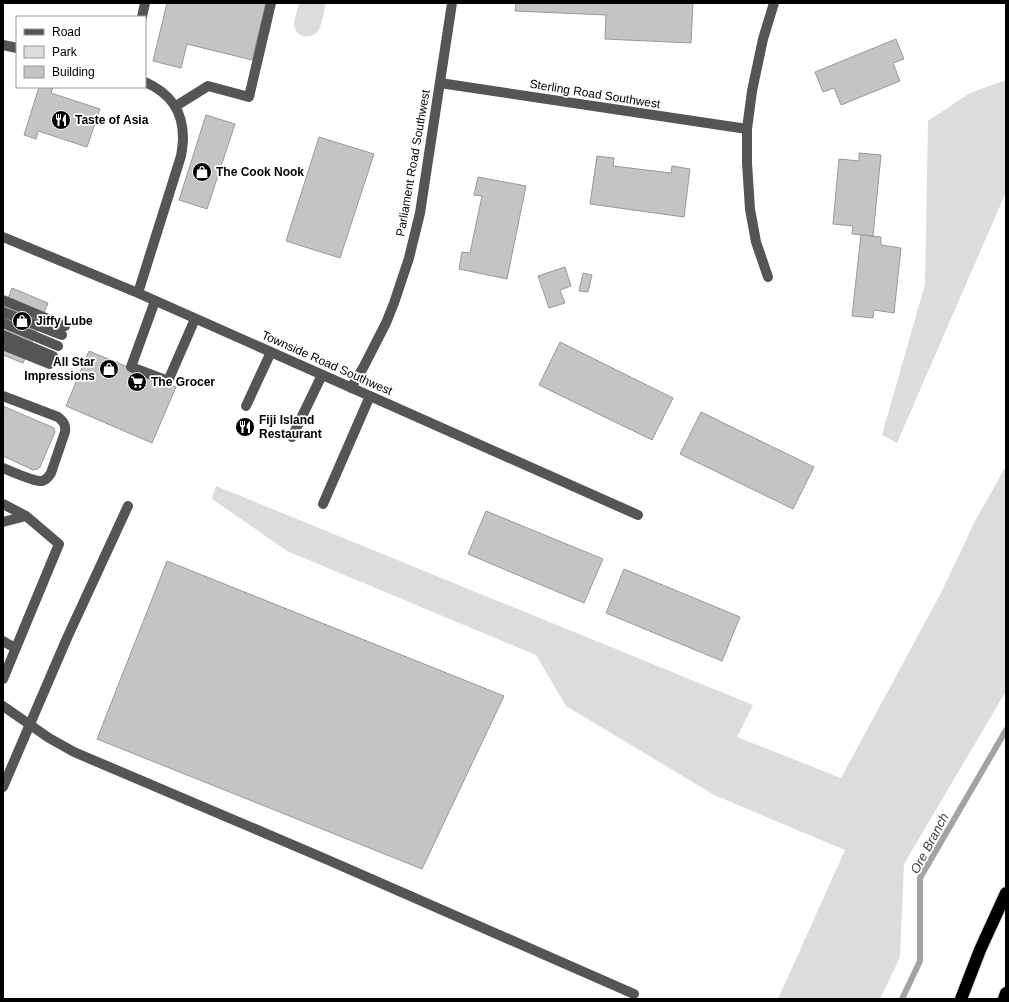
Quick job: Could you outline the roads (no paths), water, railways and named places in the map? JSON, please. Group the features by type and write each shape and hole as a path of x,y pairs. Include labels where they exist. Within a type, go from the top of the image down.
{"highway":[{"path":"961,999 980,950 1006,893"},
{"path":"1004,999 1006,993"}],"street":[{"path":"142,16 145,3"},
{"path":"176,106 208,86 249,97 271,3"},
{"name":"Parliament Road Southwest","path":"351,388 386,323 409,258 420,213 452,3"},
{"path":"768,277 756,242 750,209 747,163 747,129 752,91 763,39 774,3"},
{"path":"3,45 16,48"},
{"path":"138,294 181,156 183,138 181,120 176,106 167,96 154,86 146,82"},
{"name":"Sterling Road Southwest","path":"440,83 747,129"},
{"name":"Townside Road Southwest","path":"3,237 155,301 638,515"},
{"path":"3,300 64,331 3,312"},
{"path":"155,301 131,367 168,382 195,319"},
{"path":"3,324 58,346"},
{"path":"3,335 52,360 3,345"},
{"path":"246,406 271,352"},
{"path":"292,438 322,375"},
{"path":"3,396 58,417 63,421 65,432 52,473 48,478 41,481 34,480 3,468"},
{"path":"322,504 370,396"},
{"path":"3,504 26,516 59,544 3,679"},
{"path":"3,788 67,638 128,506"},
{"path":"3,522 26,516"},
{"path":"3,641 15,648"},
{"path":"3,706 49,738 74,752 328,860 634,994"}],"waterway":[{"name":"Ore Branch","path":"902,999 920,961 920,878 1006,730"}],"place":[{"name":"Taste of Asia","path":"61,120"},
{"name":"The Cook Nook","path":"202,172"},
{"name":"Jiffy Lube","path":"22,321"},
{"name":"All Star Impressions","path":"109,369"},
{"name":"The Grocer","path":"137,382"},
{"name":"Fiji Island Restaurant","path":"245,427"}]}
